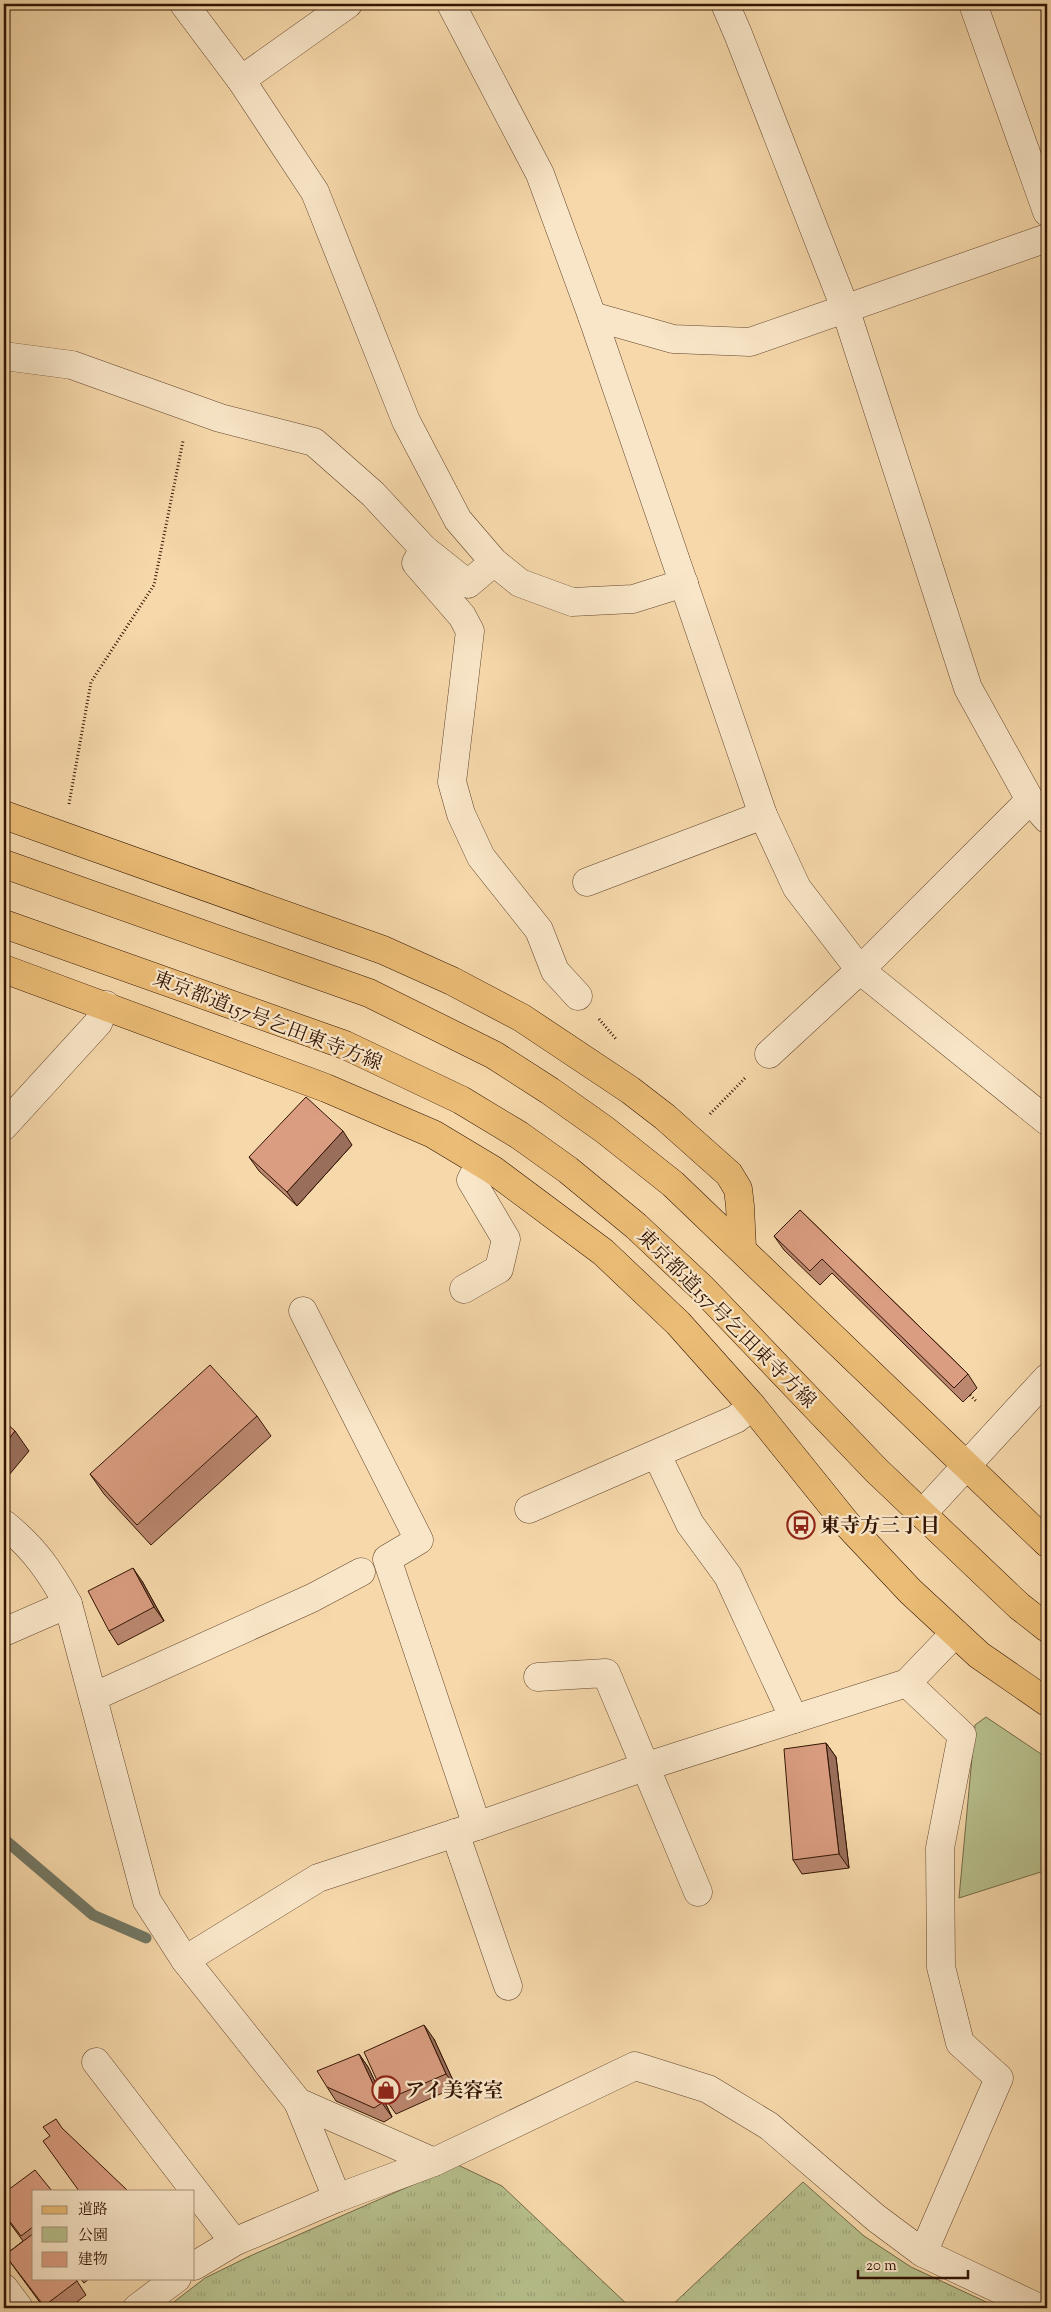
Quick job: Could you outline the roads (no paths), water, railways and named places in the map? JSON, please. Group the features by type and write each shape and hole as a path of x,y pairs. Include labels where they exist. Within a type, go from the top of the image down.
{"main road":[{"path":"4,815 383,950 452,981 522,1018 630,1090 729,1174 738,1189 742,1248"},
{"path":"4,864 369,994 494,1055 550,1091 605,1130 674,1184 1047,1543"},
{"name":"東京都道157号乞田東寺方線","path":"4,924 344,1045 461,1100 518,1135 568,1170 636,1226 702,1288 876,1470 1019,1606 1047,1628"},
{"path":"4,970 326,1088 433,1134 541,1204 603,1252 678,1323 752,1406 847,1524 910,1591 979,1655 1047,1702"}],"street":[{"path":"184,4 241,80 315,192 406,421 458,520 494,562 520,583 572,602 633,599 684,583"},
{"path":"241,80 348,4"},
{"path":"451,4 540,174 592,316 763,815 797,888 860,970 1047,1121"},
{"path":"725,4 845,308 968,688 1039,809 769,1054"},
{"path":"972,4 1047,212"},
{"path":"592,316 674,339 750,342 1047,238"},
{"path":"4,356 72,365 220,418 314,442 373,494 424,549 468,584 494,562"},
{"path":"424,549 416,563 462,616 470,631 452,782 461,814 481,857 539,930 555,971 578,996"},
{"path":"587,882 763,815"},
{"path":"4,1126 98,1023 106,1006"},
{"path":"464,1289 499,1269 506,1239 471,1180 480,1163"},
{"path":"303,1312 419,1540 387,1559 466,1830 508,1986"},
{"path":"922,1514 1047,1378"},
{"path":"528,1509 657,1455 736,1419 752,1406"},
{"path":"657,1455 690,1524 728,1576 794,1718"},
{"path":"4,1524 25,1541 53,1576 68,1604 147,1901 186,1960 298,2102 337,2198"},
{"path":"93,1697 312,1598 361,1572"},
{"path":"4,1632 68,1604"},
{"path":"186,1960 318,1878 466,1830 644,1767 907,1683 956,1633"},
{"path":"538,1677 606,1673 698,1892"},
{"path":"907,1683 962,1735 940,1848 940,1967 960,2043 999,2078 923,2253"},
{"path":"96,2062 194,2190"},
{"path":"195,2265 234,2242 337,2198 434,2162 635,2066 708,2089 769,2126 876,2218 923,2253 1038,2308"},
{"path":"298,2102 434,2162"},
{"path":"195,2191 234,2242"},
{"path":"137,2308 174,2280"},
{"path":"4,2288 19,2308"}],"waterway":[{"path":"4,1839 93,1915 146,1938"}],"place":[{"name":"東寺方三丁目","path":"801,1525"},
{"name":"アイ美容室","path":"386,2090"}]}
